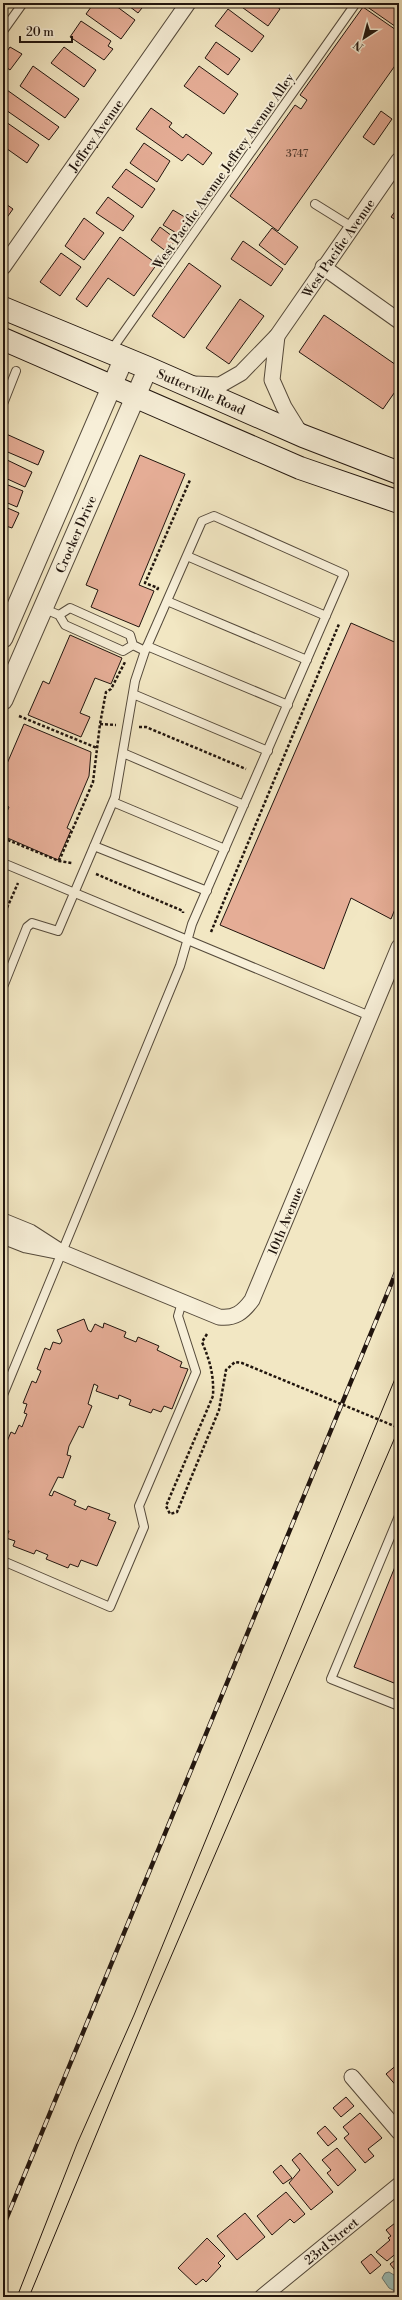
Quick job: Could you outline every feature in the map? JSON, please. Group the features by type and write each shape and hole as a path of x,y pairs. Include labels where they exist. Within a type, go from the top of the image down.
{"main road":[{"name":"Sutterville Road","path":"7,313 148,368 303,436 399,473"},
{"path":"3,339 112,388 300,468 399,502"}],"street":[{"name":"Jeffrey Avenue","path":"3,267 188,3"},
{"name":"West Pacific Avenue","path":"181,383 220,385 240,373 277,336 323,267 399,160"},
{"path":"323,267 399,321"},
{"name":"West Pacific Avenue","path":"277,336 272,380 284,407 303,436"},
{"name":"Crocker Drive","path":"3,638 112,388 117,356"},
{"name":"Crocker Drive","path":"3,700 148,368"},
{"name":"10th Avenue","path":"3,1221 30,1232 61,1252 182,1302 225,1318 242,1313 252,1300 399,948"},
{"name":"10th Avenue","path":"3,1236 26,1245 61,1252"},
{"path":"352,2077 399,2132"},
{"name":"23rd Street","path":"262,2297 399,2185"}],"lane":[{"path":"3,31 23,3"},
{"name":"West Pacific Avenue Jeffrey Avenue Alley","path":"117,356 356,3"},
{"path":"315,204 352,227"},
{"path":"3,404 16,371"},
{"path":"3,987 27,927 32,923 37,923 58,931 113,802 133,694 146,648 202,520 214,516 344,574 192,924 189,940 180,966 3,1395"},
{"path":"187,556 326,616"},
{"path":"167,600 307,660"},
{"path":"42,608 59,615 65,625 123,650 133,645 146,648 288,705"},
{"path":"59,615 70,608 130,635 133,645"},
{"path":"133,694 268,751"},
{"path":"123,753 244,805"},
{"path":"113,802 225,849"},
{"path":"94,846 207,891"},
{"path":"3,863 370,1016"},
{"path":"3,1561 110,1607 144,1527 139,1506 196,1372 178,1316 182,1302"},
{"path":"399,1516 331,1679 399,1706"}],"path":[{"path":"155,595 158,588 145,583 190,480"},
{"path":"211,932 339,624"},
{"path":"59,861 93,782 100,724 106,692 111,689 127,658"},
{"path":"19,716 97,748"},
{"path":"100,724 146,727 274,781"},
{"path":"3,838 59,861 72,863"},
{"path":"95,874 183,911 183,920"},
{"path":"3,917 18,882"},
{"path":"207,1334 202,1342 211,1362 214,1376 213,1396 166,1506 170,1514 177,1512 219,1410 226,1370 235,1362 242,1363 399,1428"}],"water":[{"path":"389,2272 399,2278 399,2289 395,2291 389,2288 382,2278 385,2273"}],"building":[{"path":"94,3 112,3 135,20 121,39 86,14"},
{"path":"125,3 146,3 138,13"},
{"path":"241,3 272,3 280,9 268,26 239,5"},
{"path":"367,3 399,3 399,29 366,6"},
{"path":"363,7 399,32 399,60 278,231 230,196 295,105 301,109 307,100 300,95"},
{"path":"228,9 264,36 252,52 215,26"},
{"path":"81,21 111,41 108,46 113,49 104,60 70,37"},
{"path":"216,42 240,59 228,75 205,58"},
{"path":"10,47 22,54 10,70 3,65 3,57"},
{"path":"64,47 96,70 84,87 51,63"},
{"path":"33,66 79,99 65,118 20,86"},
{"path":"199,66 238,94 224,114 184,86"},
{"path":"7,90 59,127 49,140 3,108 3,96"},
{"path":"151,108 172,123 169,127 183,138 186,134 212,153 203,165 188,154 182,161 136,129"},
{"path":"381,111 392,119 374,145 363,137"},
{"path":"6,122 39,145 27,163 3,146 3,127"},
{"path":"144,143 170,161 157,182 130,163"},
{"path":"126,169 155,189 142,208 112,187"},
{"path":"108,197 134,216 123,231 96,213"},
{"path":"3,202 13,209 3,223"},
{"path":"399,206 399,222 391,217"},
{"path":"173,210 188,219 178,234 163,225"},
{"path":"84,218 104,233 84,260 65,246"},
{"path":"160,227 176,239 167,252 151,240"},
{"path":"272,228 298,247 285,265 259,245"},
{"path":"120,237 157,264 134,296 108,278 87,307 76,299"},
{"path":"243,241 283,269 271,286 231,259"},
{"path":"61,253 81,267 60,296 40,282"},
{"path":"189,263 221,286 184,338 152,316"},
{"path":"240,299 264,316 229,364 206,348"},
{"path":"324,315 399,367 399,386 383,409 299,352"},
{"path":"4,433 44,451 38,465 3,450"},
{"path":"140,455 185,474 139,585 154,591 139,627 91,607 98,590 86,585"},
{"path":"3,458 32,472 25,487 3,477"},
{"path":"3,483 23,491 17,507 3,501"},
{"path":"3,506 19,513 12,528 3,525"},
{"path":"351,623 399,644 399,899 391,919 351,898 324,969 220,925"},
{"path":"70,635 122,658 111,684 95,678 80,713 90,717 81,737 28,715 43,681 49,684"},
{"path":"24,724 91,752 89,776 67,828 71,830 58,860 3,836 3,821 9,807 3,804 3,773"},
{"path":"84,1319 88,1330 91,1332 95,1324 103,1328 104,1323 126,1332 124,1337 136,1342 138,1337 159,1346 157,1350 182,1362 180,1367 188,1369 172,1409 164,1406 161,1412 153,1409 151,1413 129,1405 131,1400 119,1395 118,1399 96,1391 98,1386 94,1384 88,1404 92,1406 83,1428 79,1426 69,1446 67,1455 71,1456 63,1478 58,1477 49,1495 52,1496 54,1491 76,1501 74,1505 86,1510 88,1506 110,1514 108,1519 116,1522 97,1566 81,1560 78,1567 70,1564 68,1568 46,1559 48,1555 36,1550 34,1554 13,1546 15,1541 6,1538 9,1531 3,1529 3,1463 6,1455 3,1451 11,1432 15,1434 19,1425 22,1427 27,1414 24,1413 27,1404 23,1403 32,1381 36,1383 41,1371 37,1369 45,1348 50,1350 53,1342 60,1344 62,1341 57,1330"},
{"path":"399,1557 399,1685 354,1667"},
{"path":"399,2063 399,2089 386,2074"},
{"path":"346,2097 354,2106 341,2117 333,2108"},
{"path":"360,2113 382,2138 368,2149 374,2156 365,2163 344,2138 349,2134 343,2127"},
{"path":"325,2126 337,2139 328,2146 317,2133"},
{"path":"337,2148 356,2170 338,2186 327,2173 331,2170 322,2160"},
{"path":"300,2153 333,2192 311,2210 289,2183 300,2170 292,2160"},
{"path":"281,2165 292,2178 283,2184 273,2172"},
{"path":"286,2192 305,2214 294,2223 290,2219 272,2235 257,2216"},
{"path":"245,2213 265,2237 237,2260 217,2236"},
{"path":"399,2220 399,2251 387,2261 376,2252 390,2240 388,2238 391,2236 386,2230"},
{"path":"207,2238 225,2256 218,2263 221,2266 206,2282 203,2279 196,2285 178,2268"},
{"path":"371,2254 381,2265 370,2274 361,2262"},
{"path":"399,2257 399,2273 398,2274 390,2264"}],"tram line":[{"path":"17,2297 77,2144 134,2015 399,1369"},
{"path":"29,2297 148,2010 399,1428"}],"railway":[{"path":"3,2227 399,1265"}]}
